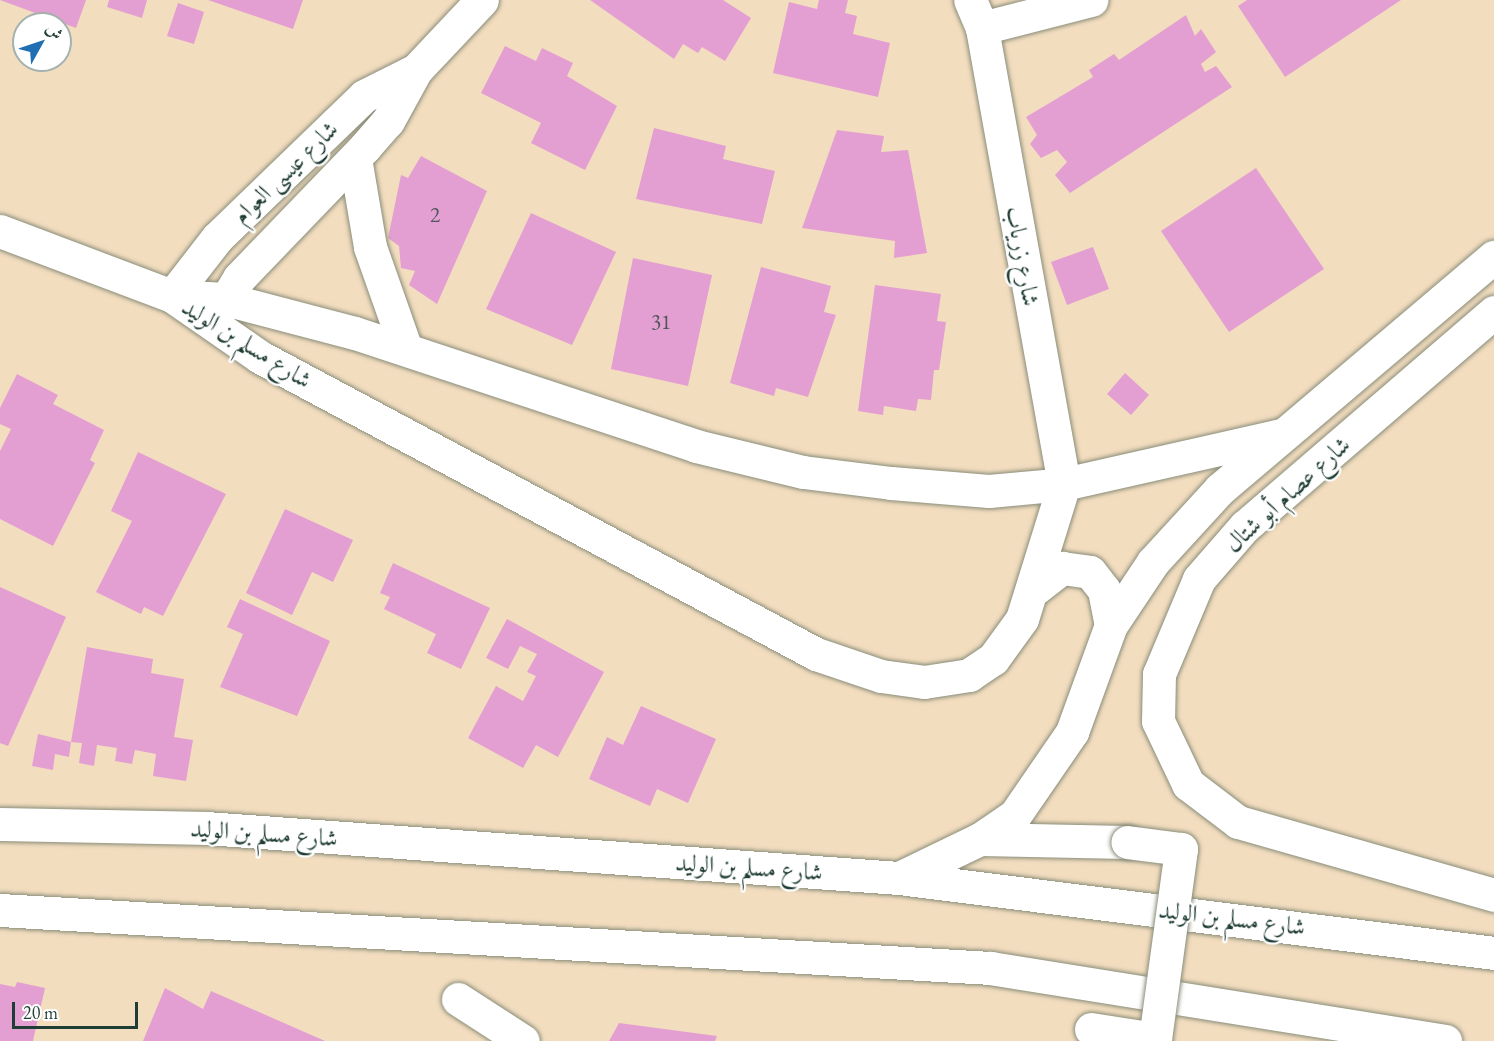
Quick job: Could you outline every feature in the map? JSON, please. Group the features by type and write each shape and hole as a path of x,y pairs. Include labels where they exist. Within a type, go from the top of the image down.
{"main road":[{"name":"شارع عيسى العوام","path":"218,312 260,254 355,158 388,120 416,70 482,0"},
{"name":"شارع زرياب","path":"1064,484 976,14 1091,0"},
{"name":"شارع عيسى العوام","path":"172,296 216,238 364,96 416,70"},
{"path":"355,158 370,247 406,350"},
{"name":"شارع مسلم بن الوليد","path":"0,231 218,312 406,350 696,446 803,472 988,491 1064,484 1281,435"},
{"name":"شارع عصام أبو شتال","path":"899,878 980,839 1015,815 1051,770 1072,732 1111,625 1185,525 1281,435 1494,257"},
{"name":"شارع مسلم بن الوليد","path":"218,312 816,654 881,676 924,681 969,675 1008,641 1035,588 1064,484"},
{"name":"شارع عصام أبو شتال","path":"1494,312 1245,526 1199,579 1159,674 1158,721 1188,784 1238,822 1494,895"},
{"path":"1035,588 1062,568 1090,572 1104,590 1111,625"},
{"name":"شارع مسلم بن الوليد","path":"0,824 206,828 899,878 1494,952"},
{"path":"980,839 1127,842 1181,849 1155,1039 1091,1029"},
{"path":"0,910 990,968 1444,1041"},
{"path":"458,999 523,1041"}],"building":[{"path":"0,0 86,0 76,28 72,27 72,12 33,12"},
{"path":"109,0 147,0 142,18 107,7"},
{"path":"208,0 303,0 293,29"},
{"path":"590,0 723,0 751,18 725,61 702,47 698,53 683,44 674,59"},
{"path":"819,0 848,0 845,13 857,16 853,34 890,43 878,97 773,73 789,2 817,9"},
{"path":"1247,0 1401,0 1285,77 1238,6"},
{"path":"178,3 204,12 194,44 167,36"},
{"path":"1186,15 1195,36 1201,29 1216,52 1201,64 1205,72 1216,66 1232,87 1070,193 1055,175 1067,162 1057,150 1041,158 1030,144 1037,135 1026,117 1093,77 1089,70 1114,54 1119,60"},
{"path":"505,46 536,61 542,48 573,63 567,76 617,106 585,170 531,143 541,123 481,93"},
{"path":"654,128 726,146 723,159 775,171 762,224 636,199"},
{"path":"837,130 884,136 881,152 908,150 927,253 894,258 895,241 802,228"},
{"path":"421,156 487,191 437,304 409,285 415,271 401,268 399,246 388,238 401,175 408,178"},
{"path":"1256,168 1324,269 1229,332 1161,231"},
{"path":"531,213 616,252 572,345 486,309"},
{"path":"1093,247 1109,289 1067,305 1051,262"},
{"path":"633,258 712,275 688,386 611,369"},
{"path":"761,267 831,286 824,312 836,315 808,397 776,388 774,396 730,383"},
{"path":"875,285 941,294 937,321 946,322 939,370 934,370 931,400 918,399 916,411 884,406 883,415 858,411"},
{"path":"1125,373 1149,395 1131,415 1107,394"},
{"path":"17,374 58,395 53,404 104,430 90,460 95,463 53,546 0,519 0,451 11,429 0,424 0,408"},
{"path":"138,452 226,494 163,616 144,607 141,614 96,592 132,521 111,511"},
{"path":"285,509 353,540 333,582 312,572 292,615 246,593"},
{"path":"393,563 490,608 461,669 427,653 436,634 384,609 390,597 380,593"},
{"path":"0,587 66,617 8,746 0,743"},
{"path":"240,599 330,641 297,716 220,687 243,634 227,627"},
{"path":"507,619 604,672 558,757 536,745 523,768 468,738 496,686 523,701 536,676 527,672 537,654 520,646 508,669 486,658"},
{"path":"87,647 153,659 151,673 184,679 174,737 193,740 186,781 153,776 156,754 135,750 132,764 115,761 117,748 97,745 94,766 79,763 82,743 71,742"},
{"path":"641,706 716,739 688,803 657,789 650,806 589,779 607,737 623,745"},
{"path":"38,734 71,742 69,757 55,754 53,770 32,766"},
{"path":"17,982 45,988 33,1041 0,1041 0,984 15,987"},
{"path":"165,988 203,1009 211,991 325,1041 143,1041"},
{"path":"619,1023 717,1036 715,1041 609,1041"}]}
